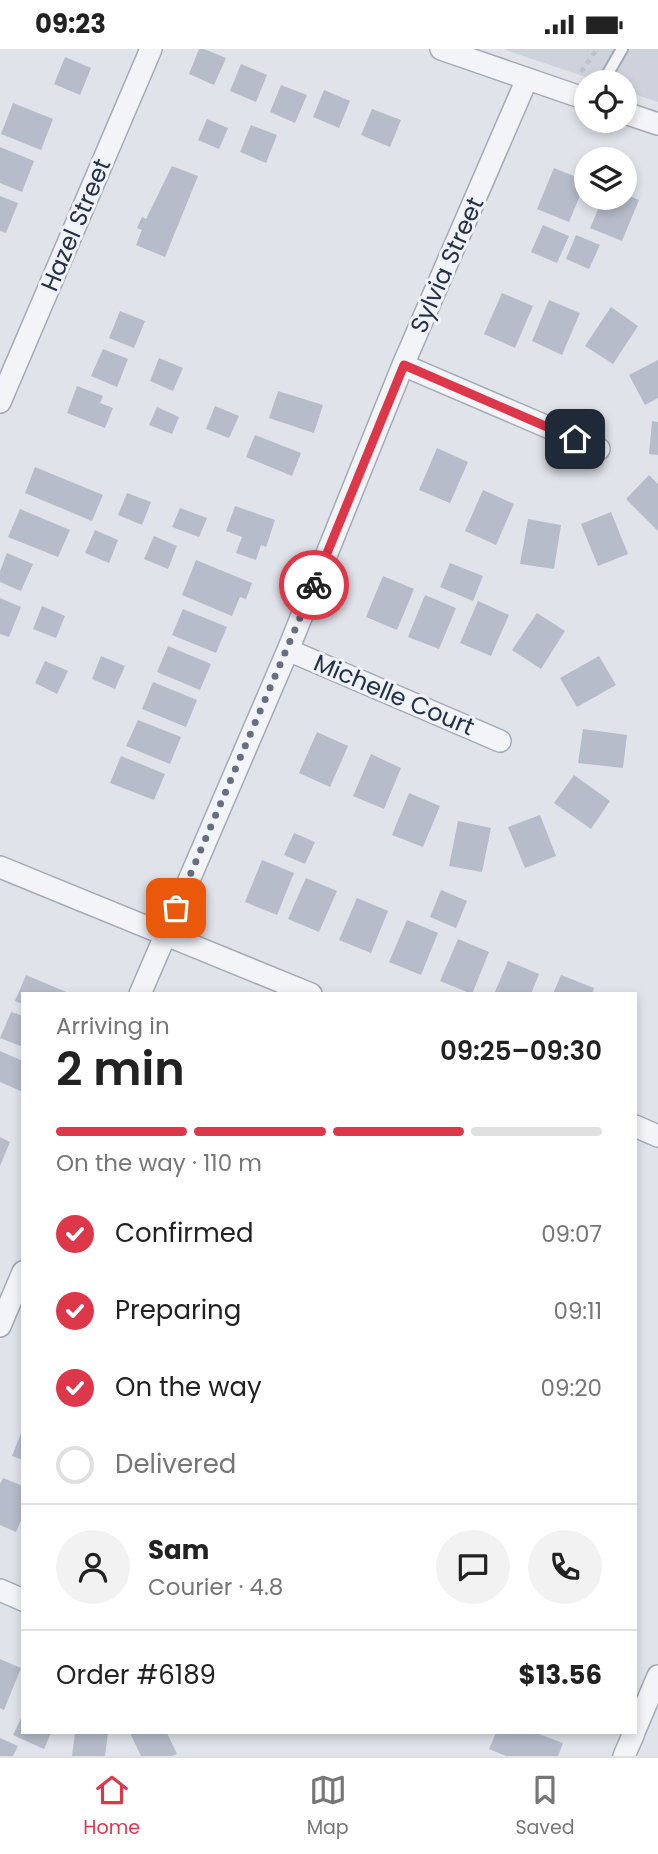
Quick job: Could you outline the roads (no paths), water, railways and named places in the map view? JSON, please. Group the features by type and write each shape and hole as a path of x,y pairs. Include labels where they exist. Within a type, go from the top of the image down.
{"street":[{"name":"Hazel Street","path":"0,402 151,49"},
{"path":"441,49 574,95"},
{"name":"Sylvia Street","path":"141,992 288,650 404,365 527,79"},
{"path":"637,117 658,124"},
{"path":"404,365 599,449"},
{"name":"Michelle Court","path":"288,650 500,741"},
{"path":"0,867 306,992"},
{"path":"637,1127 658,1136"},
{"path":"0,1326 21,1277"},
{"path":"0,1590 21,1599"},
{"path":"637,1726 658,1676"},
{"path":"624,1756 634,1734"}],"lane":[{"path":"610,70 622,49"}]}
